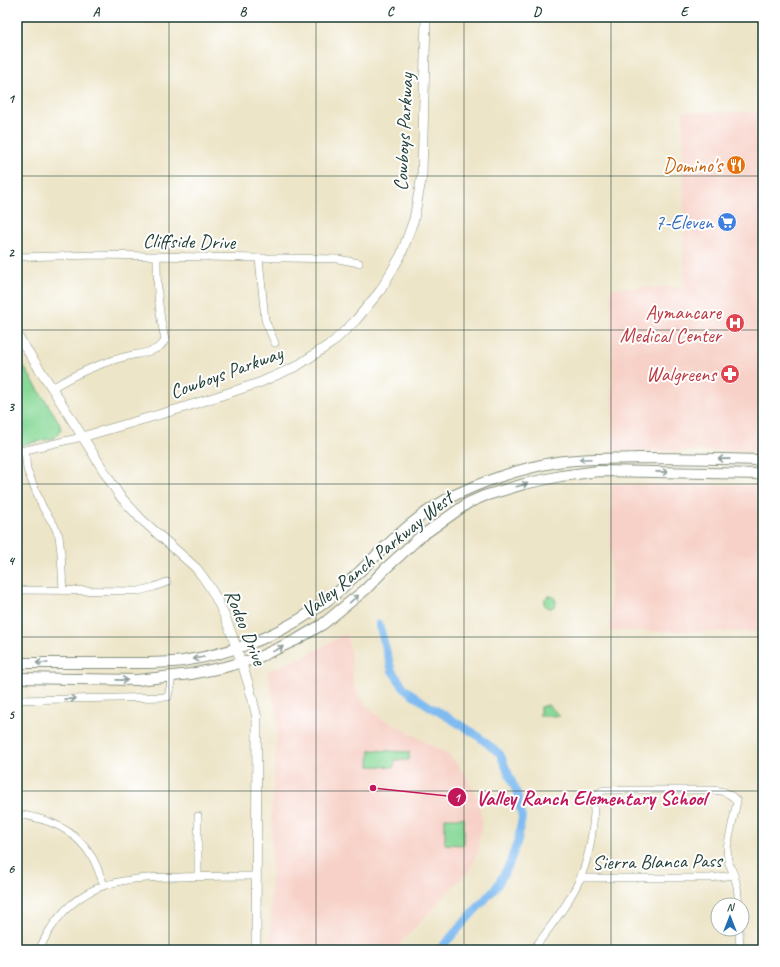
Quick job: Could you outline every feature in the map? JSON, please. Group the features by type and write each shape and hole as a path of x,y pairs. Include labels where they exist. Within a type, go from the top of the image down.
{"main road":[{"name":"Valley Ranch Parkway West","path":"17,663 152,664 198,659 237,649 280,631 332,596 413,522 438,505 466,490 515,472 559,462 580,460 624,458 763,460"},
{"path":"623,472 624,458"},
{"name":"Valley Ranch Parkway West","path":"17,678 137,680 172,677 225,667 274,651 323,624 342,610 425,533 472,501 524,484 561,476 599,471 763,474"},
{"path":"478,486 484,496"},
{"path":"466,490 472,501"},
{"path":"70,663 70,679"}],"street":[{"name":"Cowboys Parkway","path":"17,452 82,437 182,408 259,383 297,366 333,342 356,320 380,291 407,241 414,219 422,175 426,17"},
{"name":"Cliffside Drive","path":"17,257 98,255 338,259 359,263"},
{"path":"52,388 85,370 126,356 150,351 163,345 165,340 160,319 157,256"},
{"path":"259,258 265,320 275,343"},
{"name":"Rodeo Drive","path":"17,335 119,495 141,519 202,576 214,593 227,619 251,691 257,718 256,950"},
{"path":"25,450 27,470 43,508 59,536 63,590"},
{"path":"17,590 139,591 154,588 167,582"},
{"path":"17,700 168,697 172,677"},
{"path":"533,950 570,898 580,878 587,859 594,813 594,800 598,794 607,790 725,792 737,801 727,848 728,861 734,875 738,897"},
{"path":"17,814 45,820 72,833 85,846 93,858 104,885"},
{"path":"198,816 198,876"},
{"name":"Sierra Blanca Pass","path":"580,878 710,878 734,875"},
{"path":"39,950 47,932 67,909 82,896 104,885 123,880 149,877 257,876"},
{"path":"739,937 740,950"}],"shaded area":[{"path":"683,112 763,112 763,451 612,451 611,288 684,287"},
{"path":"611,484 763,485 763,632 610,631"},
{"path":"346,633 350,648 353,682 360,699 382,719 450,756 467,777 478,799 482,822 478,851 470,869 401,942 397,950 270,950 272,806 278,718 267,672 310,654"}],"green space":[{"path":"17,356 59,422 61,430 54,438 17,446"},
{"path":"552,596 555,597 555,607 548,608 545,607 544,600 545,597"},
{"path":"548,705 560,716 540,716 540,707"},
{"path":"370,750 409,752 409,760 395,760 394,767 369,766"},
{"path":"445,818 464,818 464,845 445,844"}],"waterway":[{"path":"379,624 392,671 405,689 426,704 474,733 500,754 517,793 522,818 518,840 509,865 497,886 439,950"}],"place":[{"name":"Domino's","path":"736,165"},
{"name":"7-Eleven","path":"727,222"},
{"name":"Aymancare Medical Center","path":"735,323"},
{"name":"Walgreens","path":"730,374"},
{"name":"Valley Ranch Elementary School","path":"373,788"}]}
